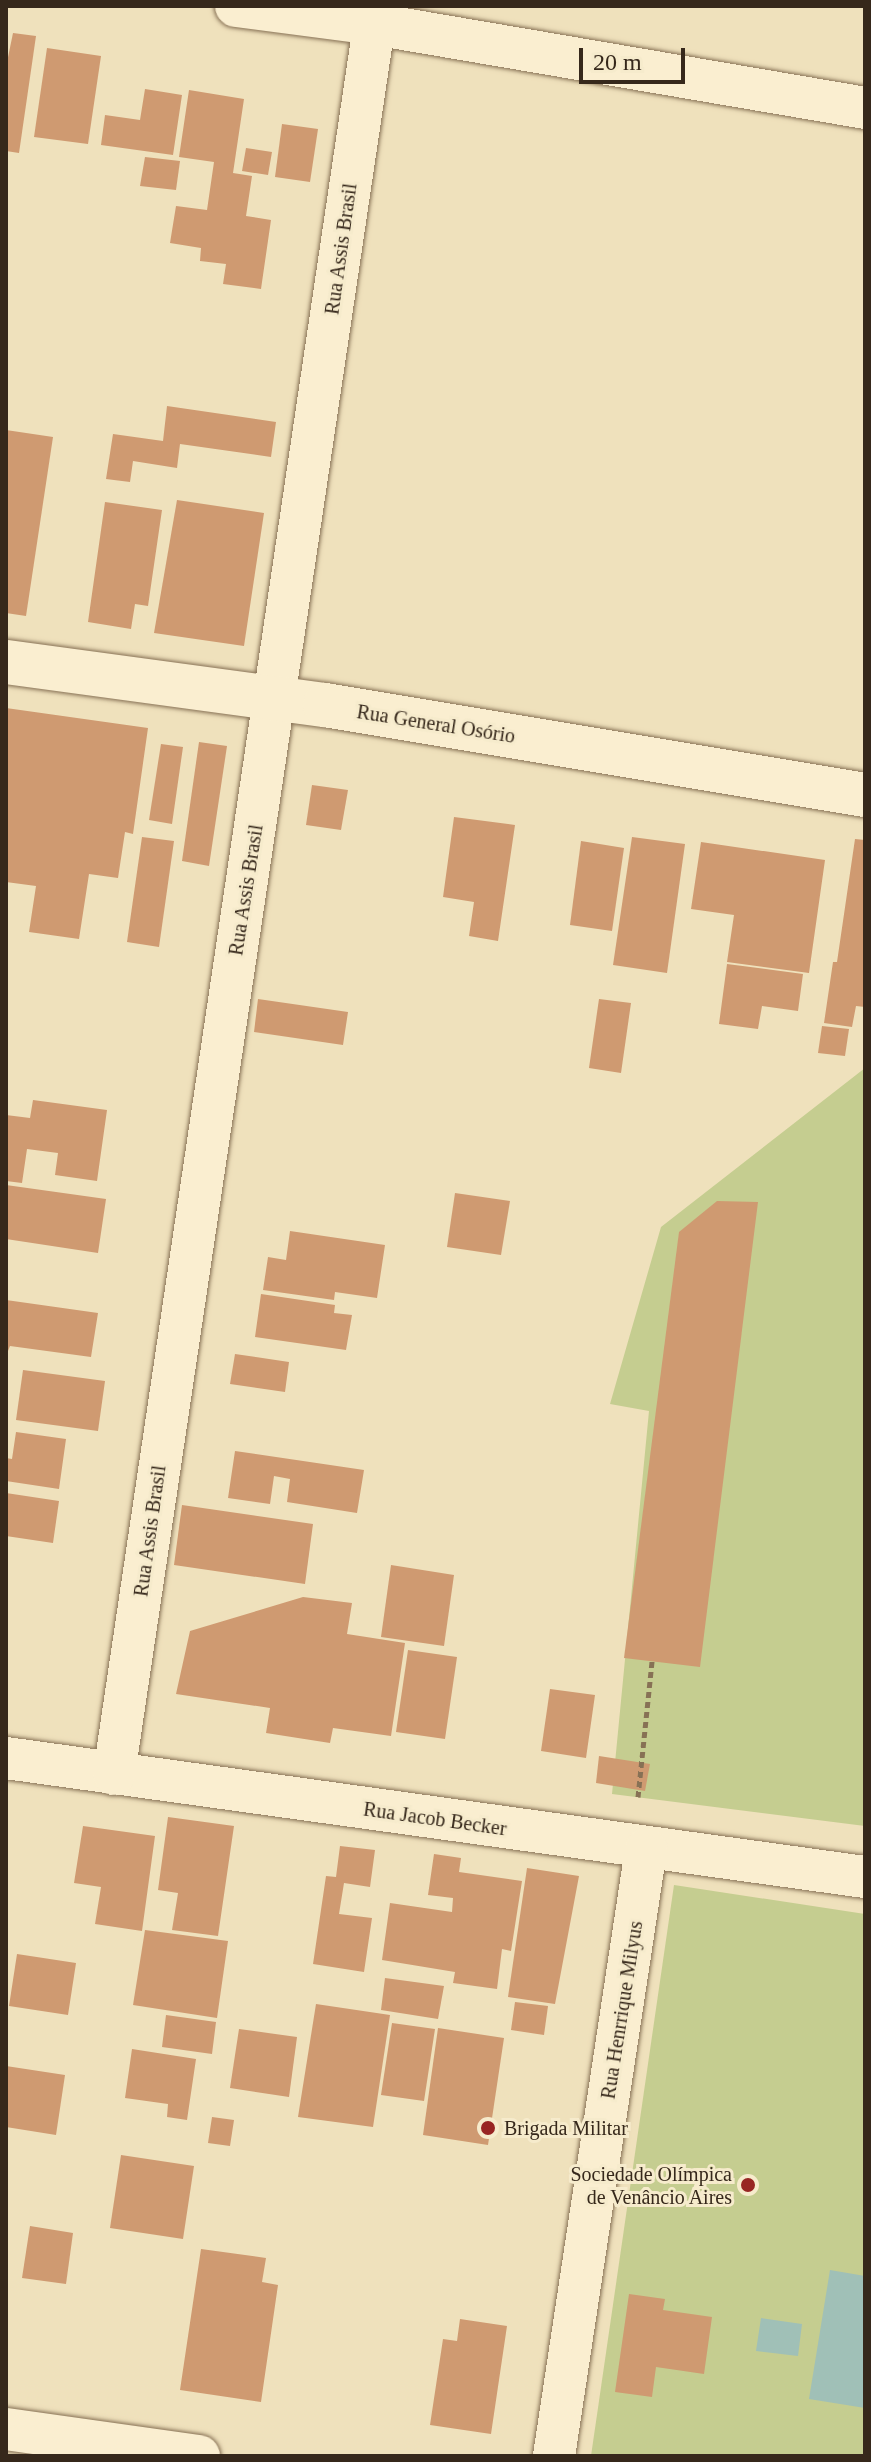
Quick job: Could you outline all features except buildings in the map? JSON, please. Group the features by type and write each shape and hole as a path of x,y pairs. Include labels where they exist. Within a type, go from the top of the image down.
{"main road":[{"name":"Rua General Osório","path":"6,662 325,705 865,795"}],"street":[{"path":"236,6 376,15 865,108"},
{"name":"Rua Assis Brasil","path":"114,1774 376,15"},
{"name":"Rua Jacob Becker","path":"6,1758 865,1877"},
{"name":"Rua Henrrique Milyus","path":"554,2456 646,1849"},
{"path":"6,2429 199,2456"}],"path":[{"path":"638,1797 652,1661"}],"green space":[{"path":"865,1068 865,1826 612,1794 649,1411 610,1404 661,1227"},
{"name":"Sociedade Olímpica de Venâncio Aires","path":"674,1885 865,1914 865,2456 591,2456"}],"water":[{"path":"830,2270 865,2276 865,2408 809,2399"},
{"path":"761,2318 802,2324 798,2356 756,2351"}],"place":[{"name":"Brigada Militar","path":"488,2128"},
{"name":"Sociedade Olímpica de Venâncio Aires","path":"748,2185"}]}
